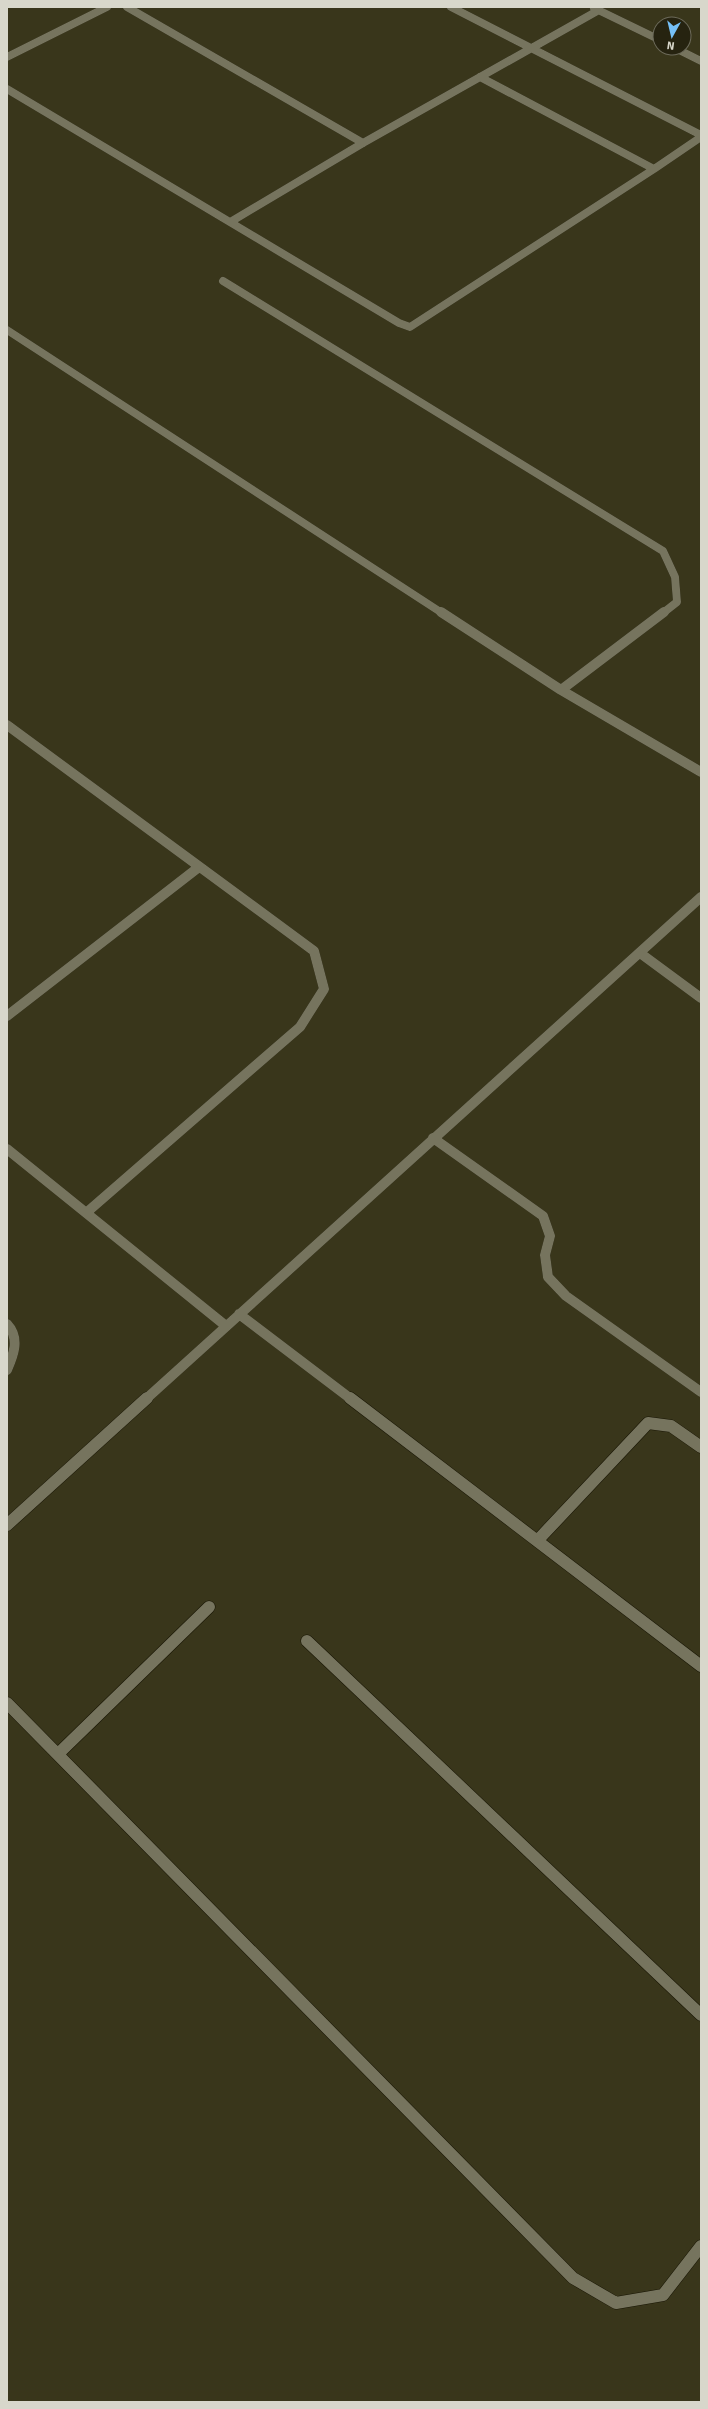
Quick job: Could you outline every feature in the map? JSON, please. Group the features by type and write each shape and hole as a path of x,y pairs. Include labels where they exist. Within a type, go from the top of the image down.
{"street":[{"path":"7,57 107,7"},
{"path":"127,7 363,143"},
{"path":"7,89 232,221 399,323 410,327 654,170 701,136 451,7"},
{"path":"232,221 363,143 533,48 596,9 652,36"},
{"path":"691,56 701,61"},
{"path":"480,77 654,170"},
{"path":"223,281 663,551 675,577 677,602 561,690"},
{"path":"7,330 561,690 701,772"},
{"path":"7,725 314,951 324,989 300,1026 86,1213"},
{"path":"7,1016 199,867"},
{"path":"7,1526 433,1138 701,897"},
{"path":"640,952 701,998"},
{"path":"433,1138 543,1216 550,1236 545,1254 548,1277 566,1296 701,1392"},
{"path":"7,1149 226,1326"},
{"path":"239,1314 701,1666"},
{"path":"7,1324 12,1328 16,1353 7,1370"},
{"path":"537,1541 648,1423 661,1422 672,1426 701,1447"},
{"path":"58,1754 209,1607"},
{"path":"307,1641 701,2015"},
{"path":"7,1703 573,2278 616,2303 663,2295 701,2246"}],"shaded area":[{"path":"7,7 701,7 701,2402 7,2402"}]}
